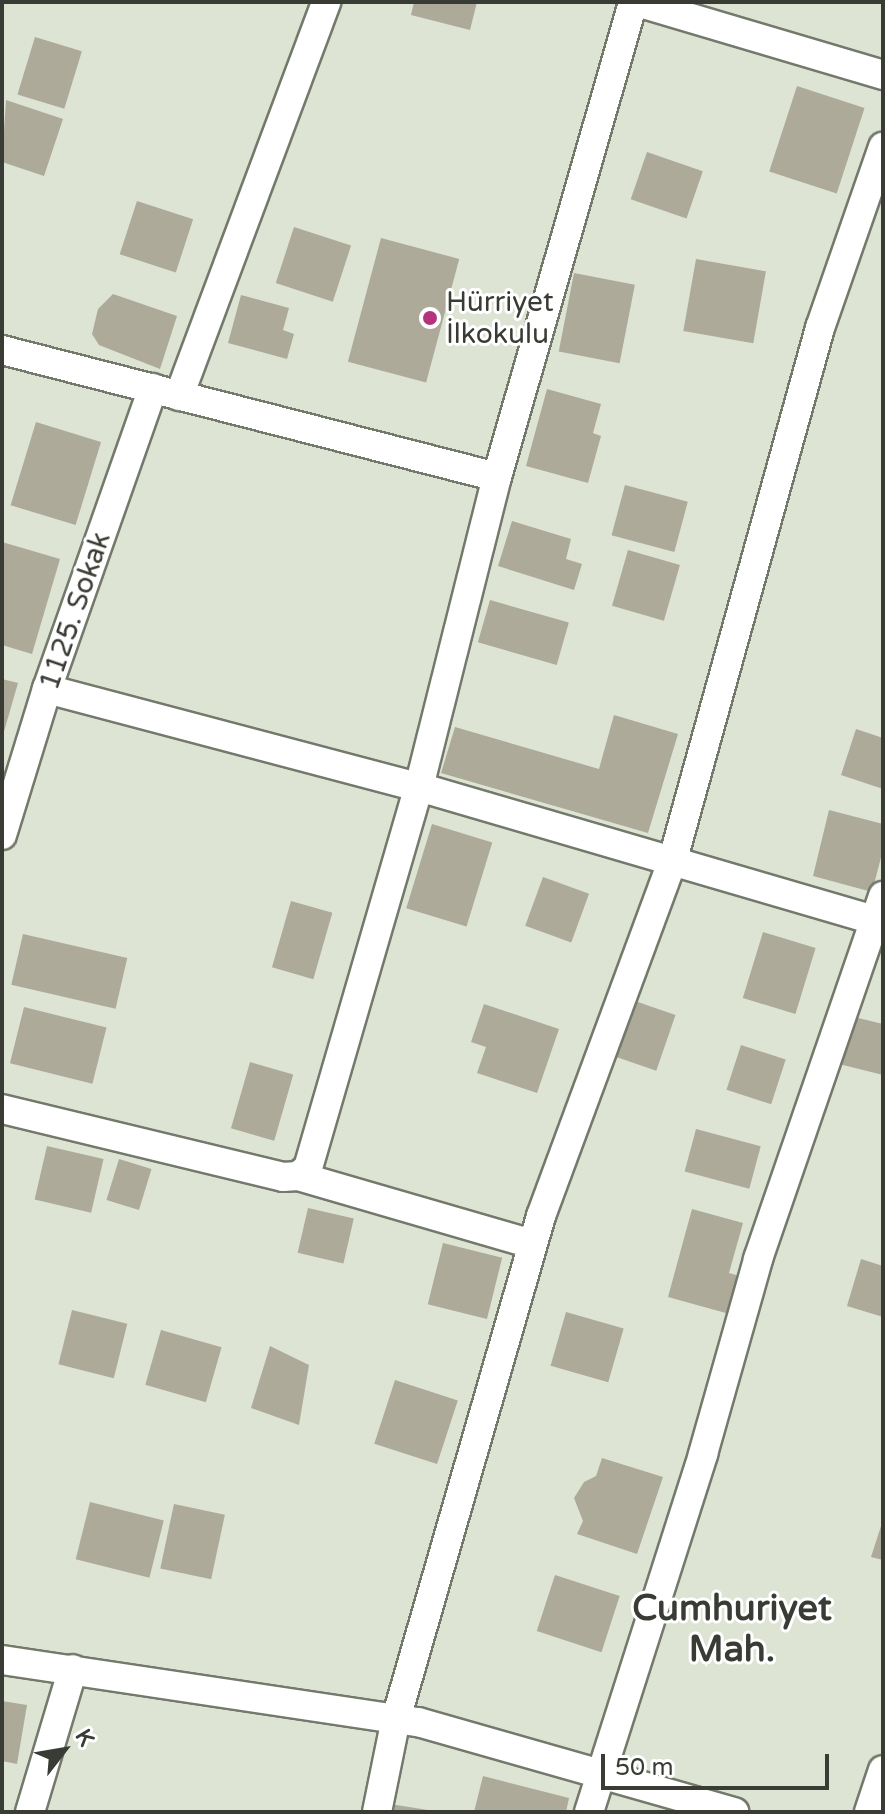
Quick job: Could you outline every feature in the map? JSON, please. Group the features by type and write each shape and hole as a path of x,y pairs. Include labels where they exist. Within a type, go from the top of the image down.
{"street":[{"name":"1125. Sokak","path":"2,835 47,689 326,2"},
{"path":"298,1176 308,1168 317,1145 419,787 497,477 635,2 883,75"},
{"path":"377,1812 396,1719 532,1244 673,859 820,328 883,147"},
{"path":"2,350 497,477"},
{"path":"47,689 880,914 758,1259 703,1454 589,1812"},
{"path":"2,1109 298,1176 532,1244"},
{"path":"2,1660 396,1719 734,1812"},
{"path":"30,1812 73,1669"},
{"path":"869,1812 883,1770"}],"building":[{"path":"414,2 477,2 470,30 411,15"},
{"path":"35,37 82,51 64,109 17,94"},
{"path":"797,86 865,108 837,194 769,172"},
{"path":"6,100 63,119 44,176 2,162"},
{"path":"647,152 703,171 687,218 631,199"},
{"path":"137,201 193,219 176,272 120,254"},
{"path":"294,227 351,246 333,302 276,283"},
{"path":"381,238 459,259 426,383 348,362"},
{"path":"696,259 766,271 753,343 683,331"},
{"path":"574,273 635,285 620,363 559,352"},
{"path":"113,294 177,316 160,369 99,345 92,334 98,309"},
{"path":"241,295 289,308 283,330 294,334 287,359 228,343"},
{"path":"547,389 601,404 593,433 601,436 588,483 526,466"},
{"path":"36,422 101,442 76,525 11,505"},
{"path":"625,485 688,502 674,552 612,535"},
{"path":"512,521 571,539 566,559 582,564 574,590 498,566"},
{"path":"2,542 60,559 32,654 2,645"},
{"path":"628,550 680,565 664,621 612,606"},
{"path":"490,600 569,623 557,665 478,642"},
{"path":"2,679 18,683 3,735 2,735"},
{"path":"614,715 678,734 648,833 441,773 455,727 599,769"},
{"path":"856,729 883,738 883,789 841,775"},
{"path":"829,810 883,824 883,850 872,892 813,876"},
{"path":"432,824 492,842 467,927 406,908"},
{"path":"543,877 589,894 571,943 525,926"},
{"path":"291,901 332,913 313,979 272,967"},
{"path":"763,932 816,948 795,1014 743,998"},
{"path":"23,934 127,958 116,1009 11,985"},
{"path":"632,1000 675,1015 656,1071 613,1056"},
{"path":"484,1004 559,1029 537,1093 477,1073 486,1047 471,1042"},
{"path":"24,1007 106,1028 92,1084 10,1063"},
{"path":"850,1016 883,1024 883,1075 839,1064"},
{"path":"741,1045 786,1060 771,1104 726,1090"},
{"path":"250,1062 293,1074 274,1141 231,1128"},
{"path":"696,1129 761,1146 749,1189 685,1172"},
{"path":"47,1146 104,1159 91,1213 35,1200"},
{"path":"119,1159 152,1169 139,1210 106,1200"},
{"path":"308,1208 354,1219 343,1263 298,1253"},
{"path":"692,1209 743,1223 729,1273 743,1277 733,1315 668,1297"},
{"path":"443,1243 502,1258 487,1319 428,1304"},
{"path":"861,1259 883,1266 883,1317 847,1306"},
{"path":"72,1310 127,1324 114,1378 58,1364"},
{"path":"566,1312 624,1329 608,1382 551,1366"},
{"path":"161,1330 222,1347 206,1402 145,1385"},
{"path":"270,1346 309,1365 299,1425 251,1408"},
{"path":"395,1380 458,1400 437,1464 374,1444"},
{"path":"602,1458 663,1477 637,1554 577,1534 583,1521 574,1498 584,1482 596,1476"},
{"path":"90,1502 164,1520 149,1578 76,1559"},
{"path":"174,1504 225,1515 211,1579 160,1569"},
{"path":"883,1523 883,1560 871,1557"},
{"path":"555,1575 620,1596 601,1652 537,1631"},
{"path":"2,1701 27,1705 17,1764 2,1761"},
{"path":"483,1776 569,1798 566,1812 474,1812"},
{"path":"390,1804 428,1810 428,1812 388,1812"}],"place":[{"name":"Hürriyet İlkokulu","path":"430,318"}],"district":[{"name":"Cumhuriyet Mah.","path":"732,1628"}]}
